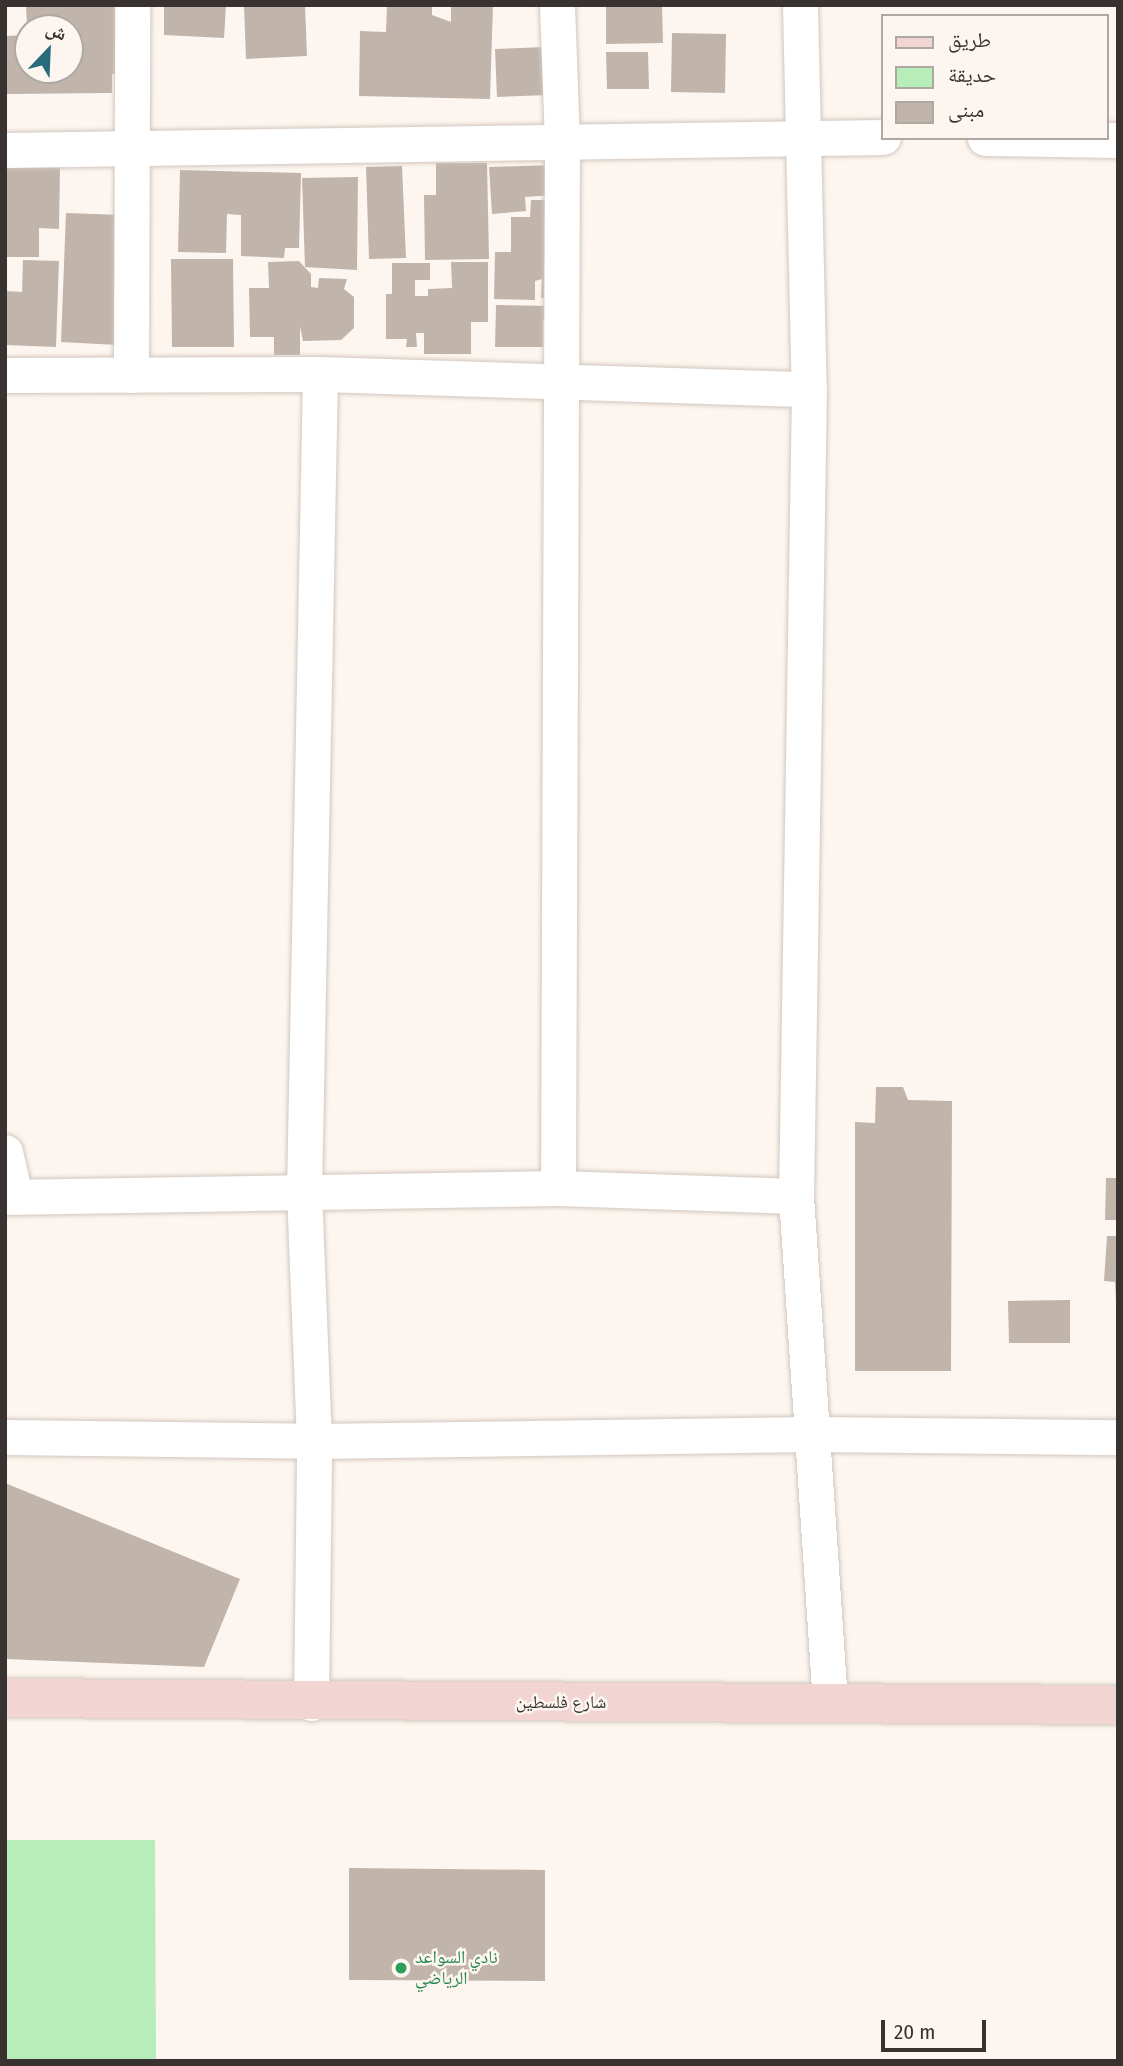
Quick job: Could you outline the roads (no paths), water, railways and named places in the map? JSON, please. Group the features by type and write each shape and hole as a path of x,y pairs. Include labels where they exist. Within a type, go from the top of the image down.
{"street":[{"path":"131,376 132,5"},
{"path":"557,5 562,141 558,1188"},
{"path":"800,5 809,389 796,1196 830,1702"},
{"path":"5,150 132,151 801,136 881,137"},
{"path":"5,375 320,374 809,389"},
{"path":"311,1703 314,1441 304,1193 320,374"},
{"path":"5,1152 10,1197 558,1188 796,1196"},
{"path":"5,1437 314,1441 812,1434 1118,1437"},
{"name":"شارع فلسطين","path":"5,1698 311,1703 830,1702 1118,1705"}],"place":[{"name":"نادي السواعد الرياضي","path":"401,1968"}]}
